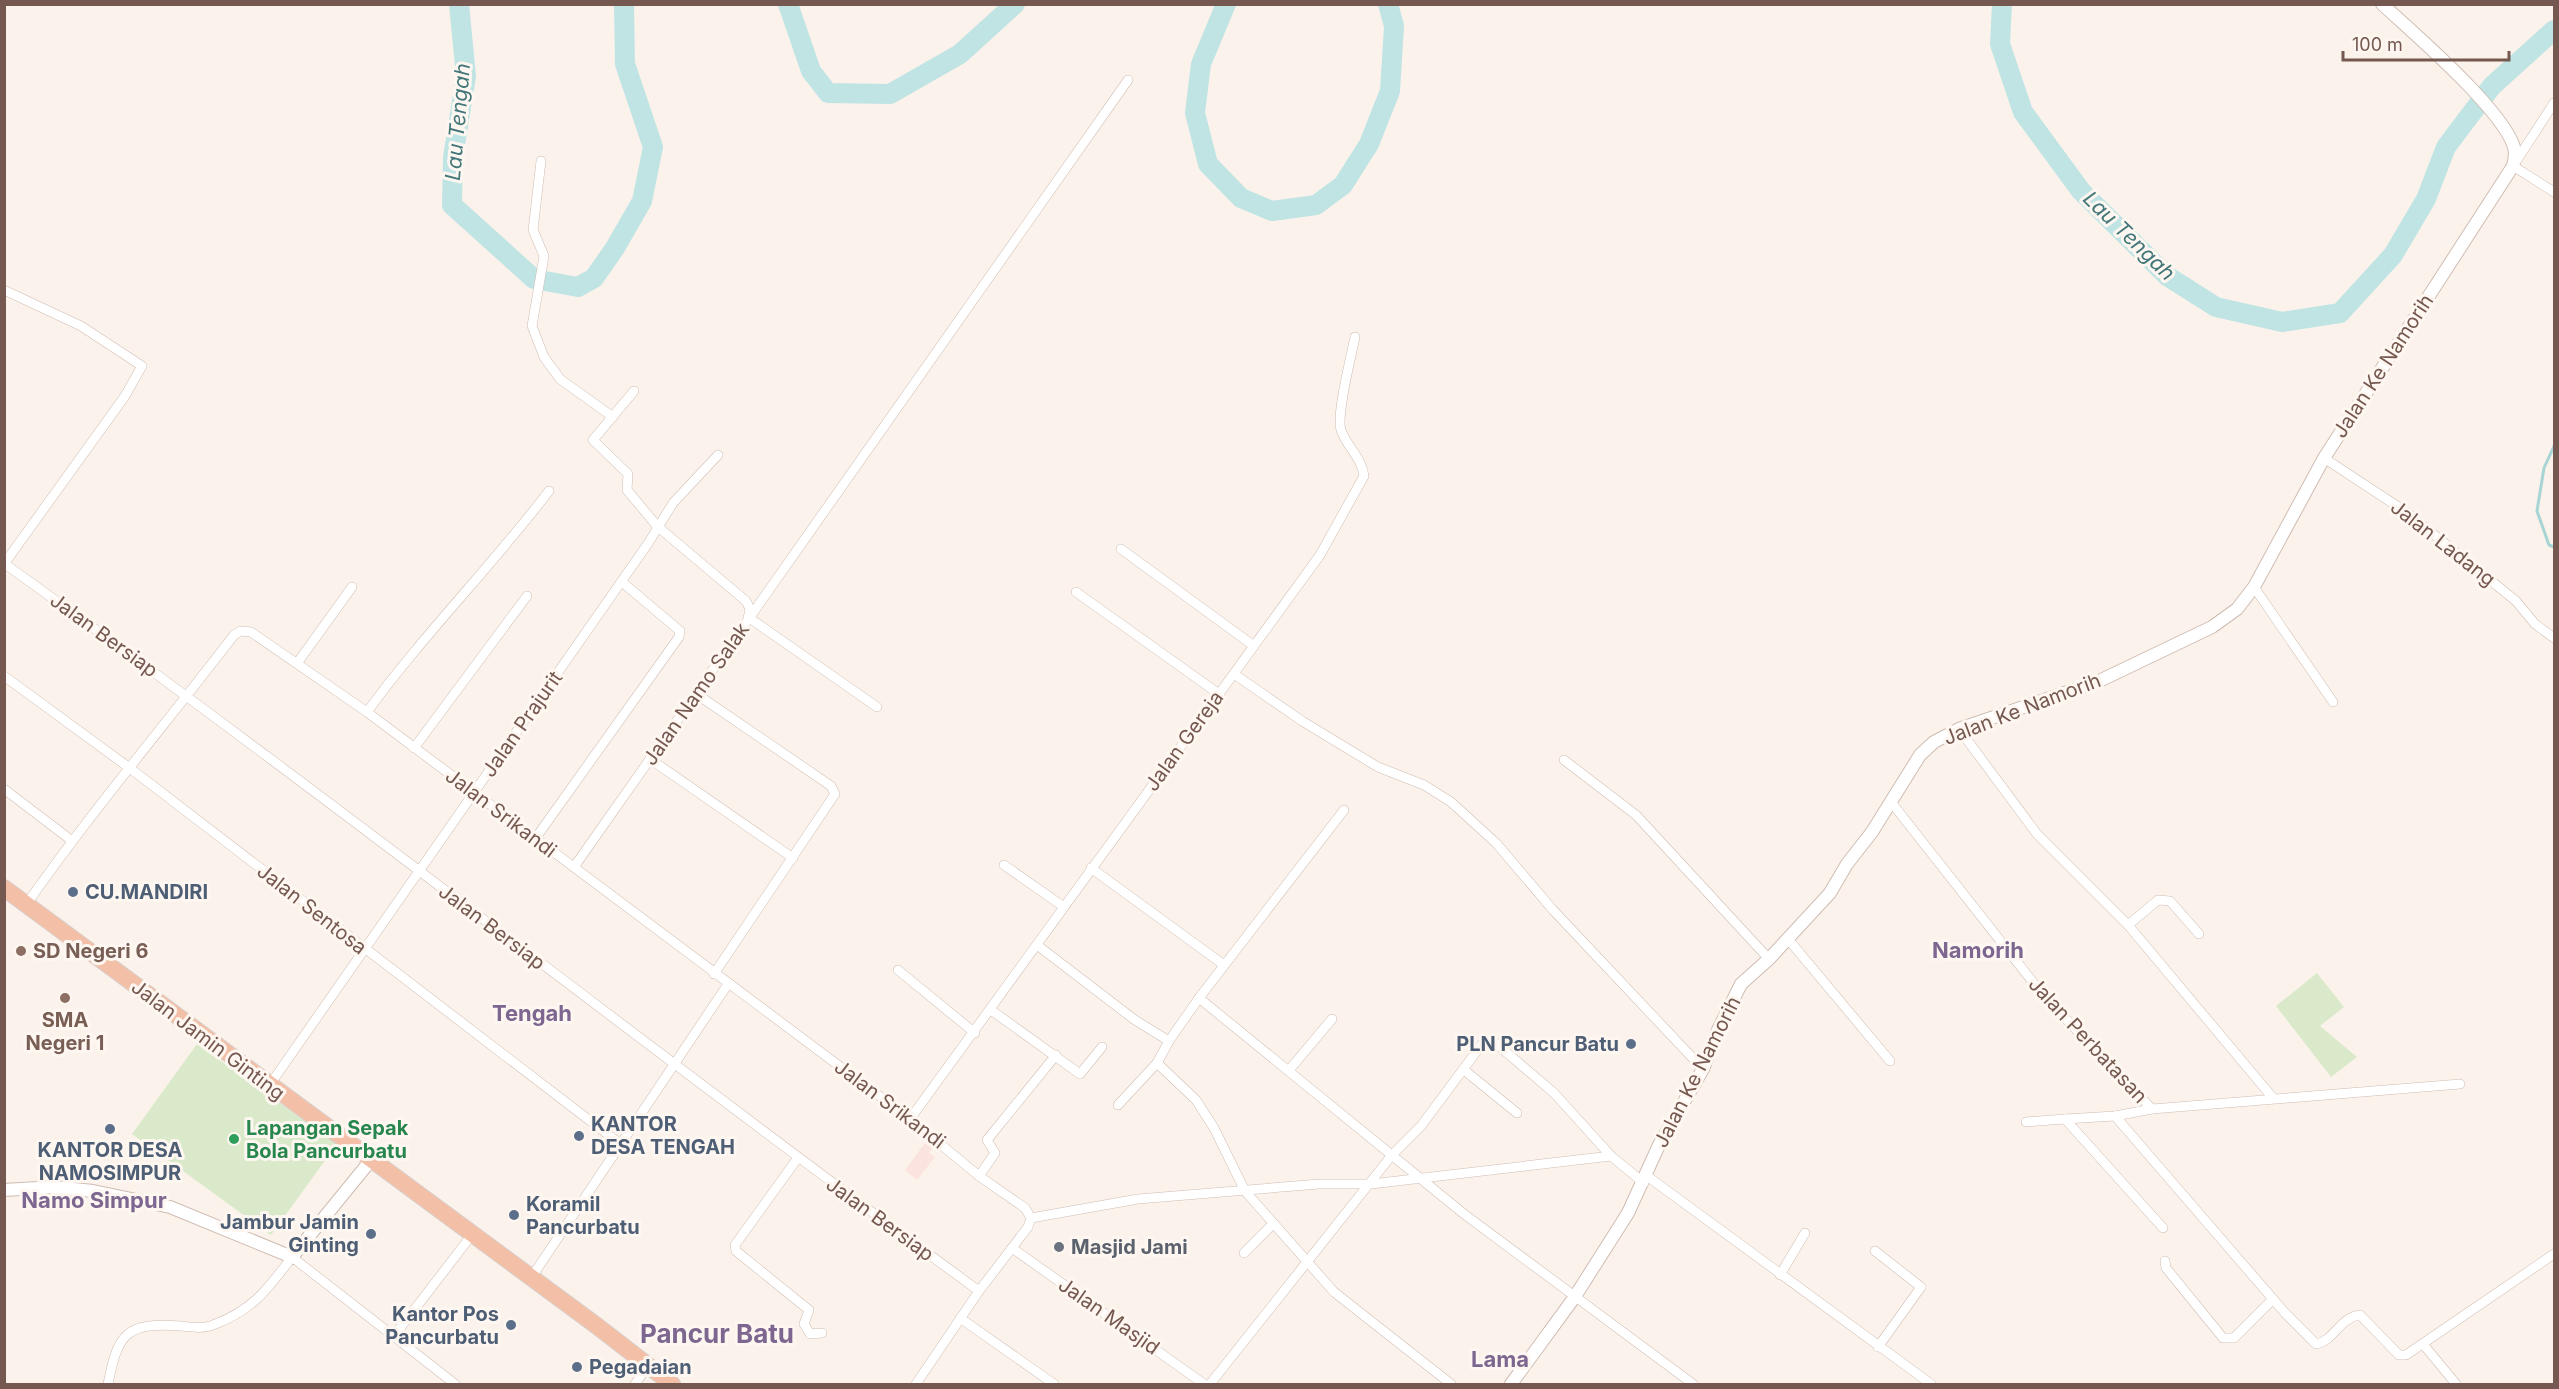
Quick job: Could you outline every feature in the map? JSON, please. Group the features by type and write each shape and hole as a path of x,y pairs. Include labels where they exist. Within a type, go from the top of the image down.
{"highway":[{"name":"Jalan Jamin Ginting","path":"4,888 672,1384"}],"street":[{"path":"2382,4 2479,95 2510,139 2515,152 2513,166"},
{"path":"748,617 1128,80"},
{"path":"2513,166 2554,103"},
{"path":"541,161 533,230 543,256 532,326 548,364 560,379 613,417"},
{"path":"2513,166 2554,192"},
{"name":"Jalan Ke Namorih","path":"1511,1384 1574,1298 1628,1213 1659,1145 1703,1068 1718,1030 1741,984 1769,959 1830,893 1847,864 1872,832 1920,755 1934,742 1959,729 2107,677 2226,619 2254,587 2324,458 2513,166"},
{"path":"4,290 81,326 142,366 125,396 5,564"},
{"name":"Jalan Gereja","path":"910,1119 975,1033 1091,868 1320,555 1364,477 1362,467 1340,428 1354,337"},
{"path":"634,391 593,440 628,474 627,490 657,526 746,602 750,609 748,617"},
{"name":"Jalan Prajurit","path":"269,1086 622,582 673,503 718,455"},
{"name":"Jalan Ladang","path":"2324,458 2406,512 2517,601 2535,624 2554,638"},
{"path":"367,711 433,628 503,552 549,491"},
{"path":"1120,549 1254,646"},
{"name":"Jalan Bersiap","path":"5,564 189,696 418,873 674,1063 798,1159 979,1291"},
{"path":"535,839 679,638 680,631 664,615 622,582"},
{"path":"298,662 352,587"},
{"path":"2254,587 2333,702"},
{"path":"1076,591 1219,694"},
{"path":"414,748 527,596"},
{"name":"Jalan Namo Salak","path":"574,867 748,617 877,707"},
{"name":"Jalan Srikandi","path":"26,905 71,840 131,769 234,635 241,631 259,636 367,711 473,793 910,1119 980,1176 1025,1208 1031,1218"},
{"path":"1234,674 1302,722 1378,767 1424,785 1451,802 1496,843 1553,910 1703,1068"},
{"name":"Jalan Sentosa","path":"4,676 131,769 619,1143"},
{"path":"695,693 831,786 836,794 714,974"},
{"path":"1959,729 2037,834 2128,925 2273,1098"},
{"path":"650,759 793,858"},
{"path":"1564,760 1636,815 1769,959"},
{"path":"4,789 71,840"},
{"name":"Jalan Perbatasan","path":"1891,802 2033,983 2152,1108"},
{"path":"1118,1105 1157,1063 1169,1041 1199,998 1344,810"},
{"path":"1004,865 1064,907"},
{"path":"1091,868 1224,965"},
{"path":"2128,925 2158,900 2164,899 2170,901 2199,934"},
{"path":"1788,939 1890,1061"},
{"path":"1037,945 1135,1020 1169,1041"},
{"path":"898,970 975,1033"},
{"path":"531,1278 619,1143 728,984"},
{"path":"1199,998 1290,1069 1420,1178 1574,1298 1693,1384"},
{"path":"991,1010 1080,1074 1102,1047"},
{"path":"1290,1069 1332,1019"},
{"path":"1210,1384 1392,1155 1421,1126 1464,1070 1482,1042 1493,1041 1554,1093 1611,1156 1931,1384"},
{"path":"980,1176 995,1153 987,1140 1056,1055"},
{"path":"1157,1063 1196,1100 1214,1128 1245,1191 1273,1224 1347,1304 1451,1384"},
{"path":"1464,1070 1517,1113"},
{"path":"2026,1122 2115,1116 2152,1108 2460,1084"},
{"path":"2115,1116 2273,1299 2316,1344 2325,1340 2346,1319 2356,1315 2365,1317 2403,1357 2554,1254"},
{"path":"2065,1119 2163,1228"},
{"path":"916,1384 979,1291 1028,1227 1031,1218 1138,1199 1319,1184 1371,1184 1611,1156"},
{"path":"798,1159 735,1245 736,1251 809,1310 804,1324 810,1334 822,1333"},
{"path":"108,1384 117,1346 130,1333 153,1325 212,1326 261,1298 370,1160"},
{"path":"4,1190 54,1187 93,1191 170,1206 292,1257 455,1384"},
{"path":"1244,1253 1273,1224"},
{"path":"1780,1275 1805,1233"},
{"path":"394,1336 471,1236"},
{"name":"Jalan Masjid","path":"1012,1248 1204,1384"},
{"path":"1875,1251 1921,1287 1878,1347"},
{"path":"2165,1261 2166,1268 2223,1338 2234,1338 2273,1299"},
{"path":"960,1318 1054,1384"},
{"path":"2424,1344 2456,1384"},
{"path":"635,1384 647,1367"}],"shaded area":[{"path":"925,1143 932,1148 929,1153 935,1157 917,1180 905,1170"}],"green space":[{"path":"2317,973 2344,1007 2320,1026 2357,1057 2331,1077 2276,1006"},
{"name":"Lapangan Sepak Bola Pancurbatu","path":"197,1044 337,1144 271,1235 132,1134"}],"waterway":[{"name":"Lau Tengah","path":"459,4 466,76 453,157 452,205 534,279 578,287 594,278 615,248 642,201 653,147 625,64 624,4"},
{"name":"Lau Tengah","path":"788,4 811,71 828,93 890,94 960,54 1015,4"},
{"name":"Lau Tengah","path":"1226,4 1201,64 1195,113 1208,164 1241,198 1272,211 1316,205 1343,185 1369,144 1390,91 1394,26 1388,4"},
{"name":"Lau Tengah","path":"2002,4 2000,44 2023,112 2081,191 2167,276 2216,307 2282,322 2340,313 2393,255 2426,199 2446,147 2492,86 2554,30"},
{"path":"2554,446 2544,468 2537,511 2549,545 2554,547"}],"place":[{"name":"CU.MANDIRI","path":"73,892"},
{"name":"SD Negeri 6","path":"21,951"},
{"name":"SMA Negeri 1","path":"65,998"},
{"name":"PLN Pancur Batu","path":"1631,1044"},
{"name":"KANTOR DESA NAMOSIMPUR","path":"110,1129"},
{"name":"KANTOR DESA TENGAH","path":"579,1136"},
{"name":"Lapangan Sepak Bola Pancurbatu","path":"234,1139"},
{"name":"Koramil Pancurbatu","path":"514,1215"},
{"name":"Jambur Jamin Ginting","path":"371,1234"},
{"name":"Masjid Jami","path":"1059,1247"},
{"name":"Kantor Pos Pancurbatu","path":"511,1325"},
{"name":"Pegadaian","path":"577,1367"}],"district":[{"name":"Namorih","path":"1978,950"},
{"name":"Tengah","path":"532,1013"},
{"name":"Namo Simpur","path":"94,1200"},
{"name":"Pancur Batu","path":"717,1334"},
{"name":"Lama","path":"1500,1359"}]}
